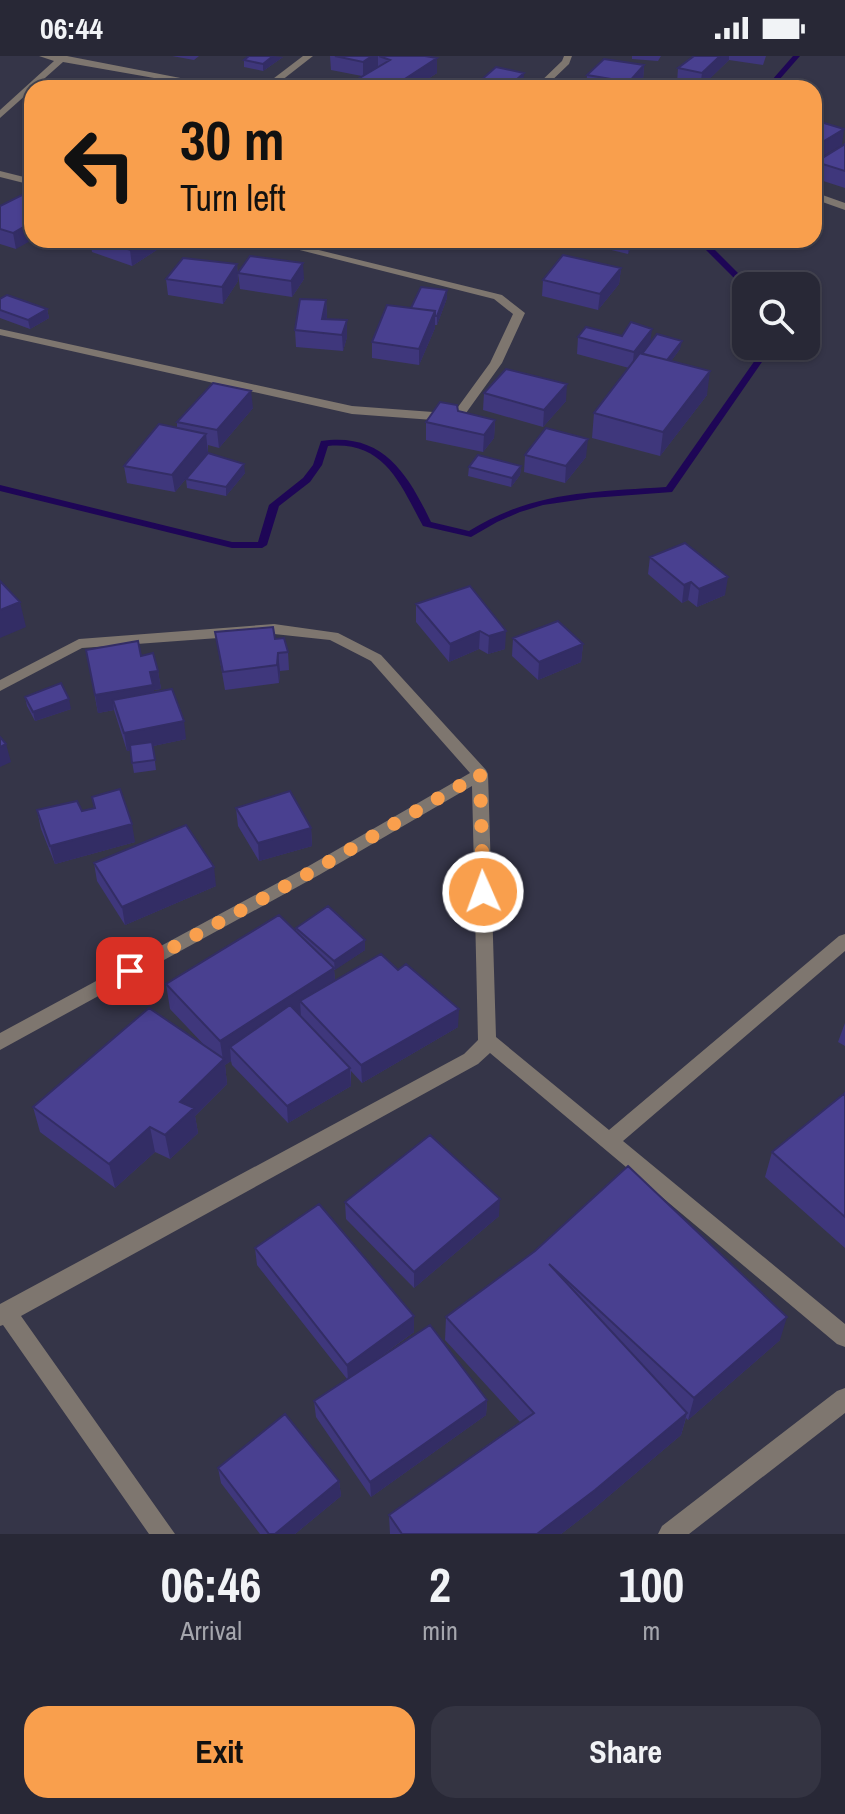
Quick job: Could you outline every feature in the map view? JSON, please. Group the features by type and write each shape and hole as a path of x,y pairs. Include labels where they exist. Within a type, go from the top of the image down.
{"street":[{"path":"43,56 183,80"},
{"path":"277,80 309,56"},
{"path":"546,80 568,56"},
{"path":"37,80 61,58"},
{"path":"0,115 24,93"},
{"path":"0,174 24,180"},
{"path":"822,198 845,207"},
{"path":"0,332 352,410 433,416 462,410 496,363 519,313 498,297 298,248"},
{"path":"0,686 79,644 274,629 333,636 376,658 480,774 487,1040 482,1050 471,1059 3,1314 163,1534"},
{"path":"0,1042 313,871 480,774"},
{"path":"610,1141 845,941"},
{"path":"487,1040 845,1337"},
{"path":"670,1534 845,1399"}],"building":[{"path":"249,56 273,56 263,64 244,60"},
{"path":"335,56 372,56 363,62"},
{"path":"379,56 437,58 403,80 358,79 390,60"},
{"path":"694,56 720,56 702,73 678,68"},
{"path":"604,59 644,65 631,80 587,75"},
{"path":"496,67 524,73 516,80 481,80"},
{"path":"822,122 844,129 822,142"},
{"path":"845,144 845,171 822,164 822,158"},
{"path":"24,194 24,227 13,233 0,229 0,206"},
{"path":"563,255 621,268 600,294 543,280"},
{"path":"250,256 303,263 291,281 238,273"},
{"path":"183,258 237,264 222,287 166,279"},
{"path":"421,287 447,290 437,316 435,311 411,308"},
{"path":"7,295 47,309 28,320 0,310 0,299"},
{"path":"300,299 326,300 322,319 347,320 342,335 295,330"},
{"path":"387,305 435,311 419,349 372,342"},
{"path":"631,322 652,329 634,352 578,337 586,327 622,336"},
{"path":"657,334 682,341 667,360 642,354"},
{"path":"640,353 710,371 663,432 594,413"},
{"path":"506,369 567,384 544,410 484,393"},
{"path":"213,383 251,391 217,430 177,422"},
{"path":"440,402 457,405 458,411 495,420 484,435 426,422"},
{"path":"159,424 206,434 172,475 124,466"},
{"path":"546,428 588,439 566,466 525,455"},
{"path":"208,453 244,464 226,487 186,479"},
{"path":"478,455 521,466 512,478 469,467"},
{"path":"685,543 728,577 699,589 691,582 684,585 650,557"},
{"path":"0,581 20,602 0,610"},
{"path":"470,586 506,631 489,636 480,631 450,644 416,604"},
{"path":"558,621 583,644 539,662 513,638"},
{"path":"273,627 275,639 284,638 288,652 278,653 277,665 223,672 215,632"},
{"path":"138,641 141,656 153,653 158,671 150,672 153,685 95,695 86,650"},
{"path":"61,683 69,699 33,712 25,697"},
{"path":"172,689 184,721 124,733 113,700"},
{"path":"152,742 155,760 132,763 130,745"},
{"path":"120,789 132,824 50,846 37,810 77,801 82,811 95,808 92,797"},
{"path":"290,791 311,828 258,843 236,808"},
{"path":"186,825 214,867 122,907 94,863"},
{"path":"328,906 365,940 334,961 296,928"},
{"path":"279,915 334,968 220,1041 166,984"},
{"path":"381,954 398,970 406,964 459,1009 361,1065 300,1001"},
{"path":"290,1005 350,1068 287,1106 230,1047"},
{"path":"149,1008 224,1059 180,1102 194,1108 165,1135 150,1127 109,1164 33,1107"},
{"path":"845,1093 845,1217 772,1152"},
{"path":"430,1135 500,1199 414,1272 345,1202"},
{"path":"628,1166 787,1317 694,1398 549,1264 687,1413 537,1534 402,1534 389,1515 534,1413 446,1317 535,1251"},
{"path":"319,1204 414,1316 347,1365 255,1248"},
{"path":"430,1325 487,1400 370,1482 314,1401"},
{"path":"285,1414 339,1481 275,1534 269,1534 218,1468"}],"waterway":[{"path":"775,80 797,56"},
{"path":"708,248 733,272"},
{"path":"0,488 232,545 262,545 274,505 313,473 324,443 348,442 368,448 390,464 408,487 427,524 471,534 494,520 541,502 669,490 759,360"}],"route":[{"path":"130,971 313,871 480,774 483,892"}]}
